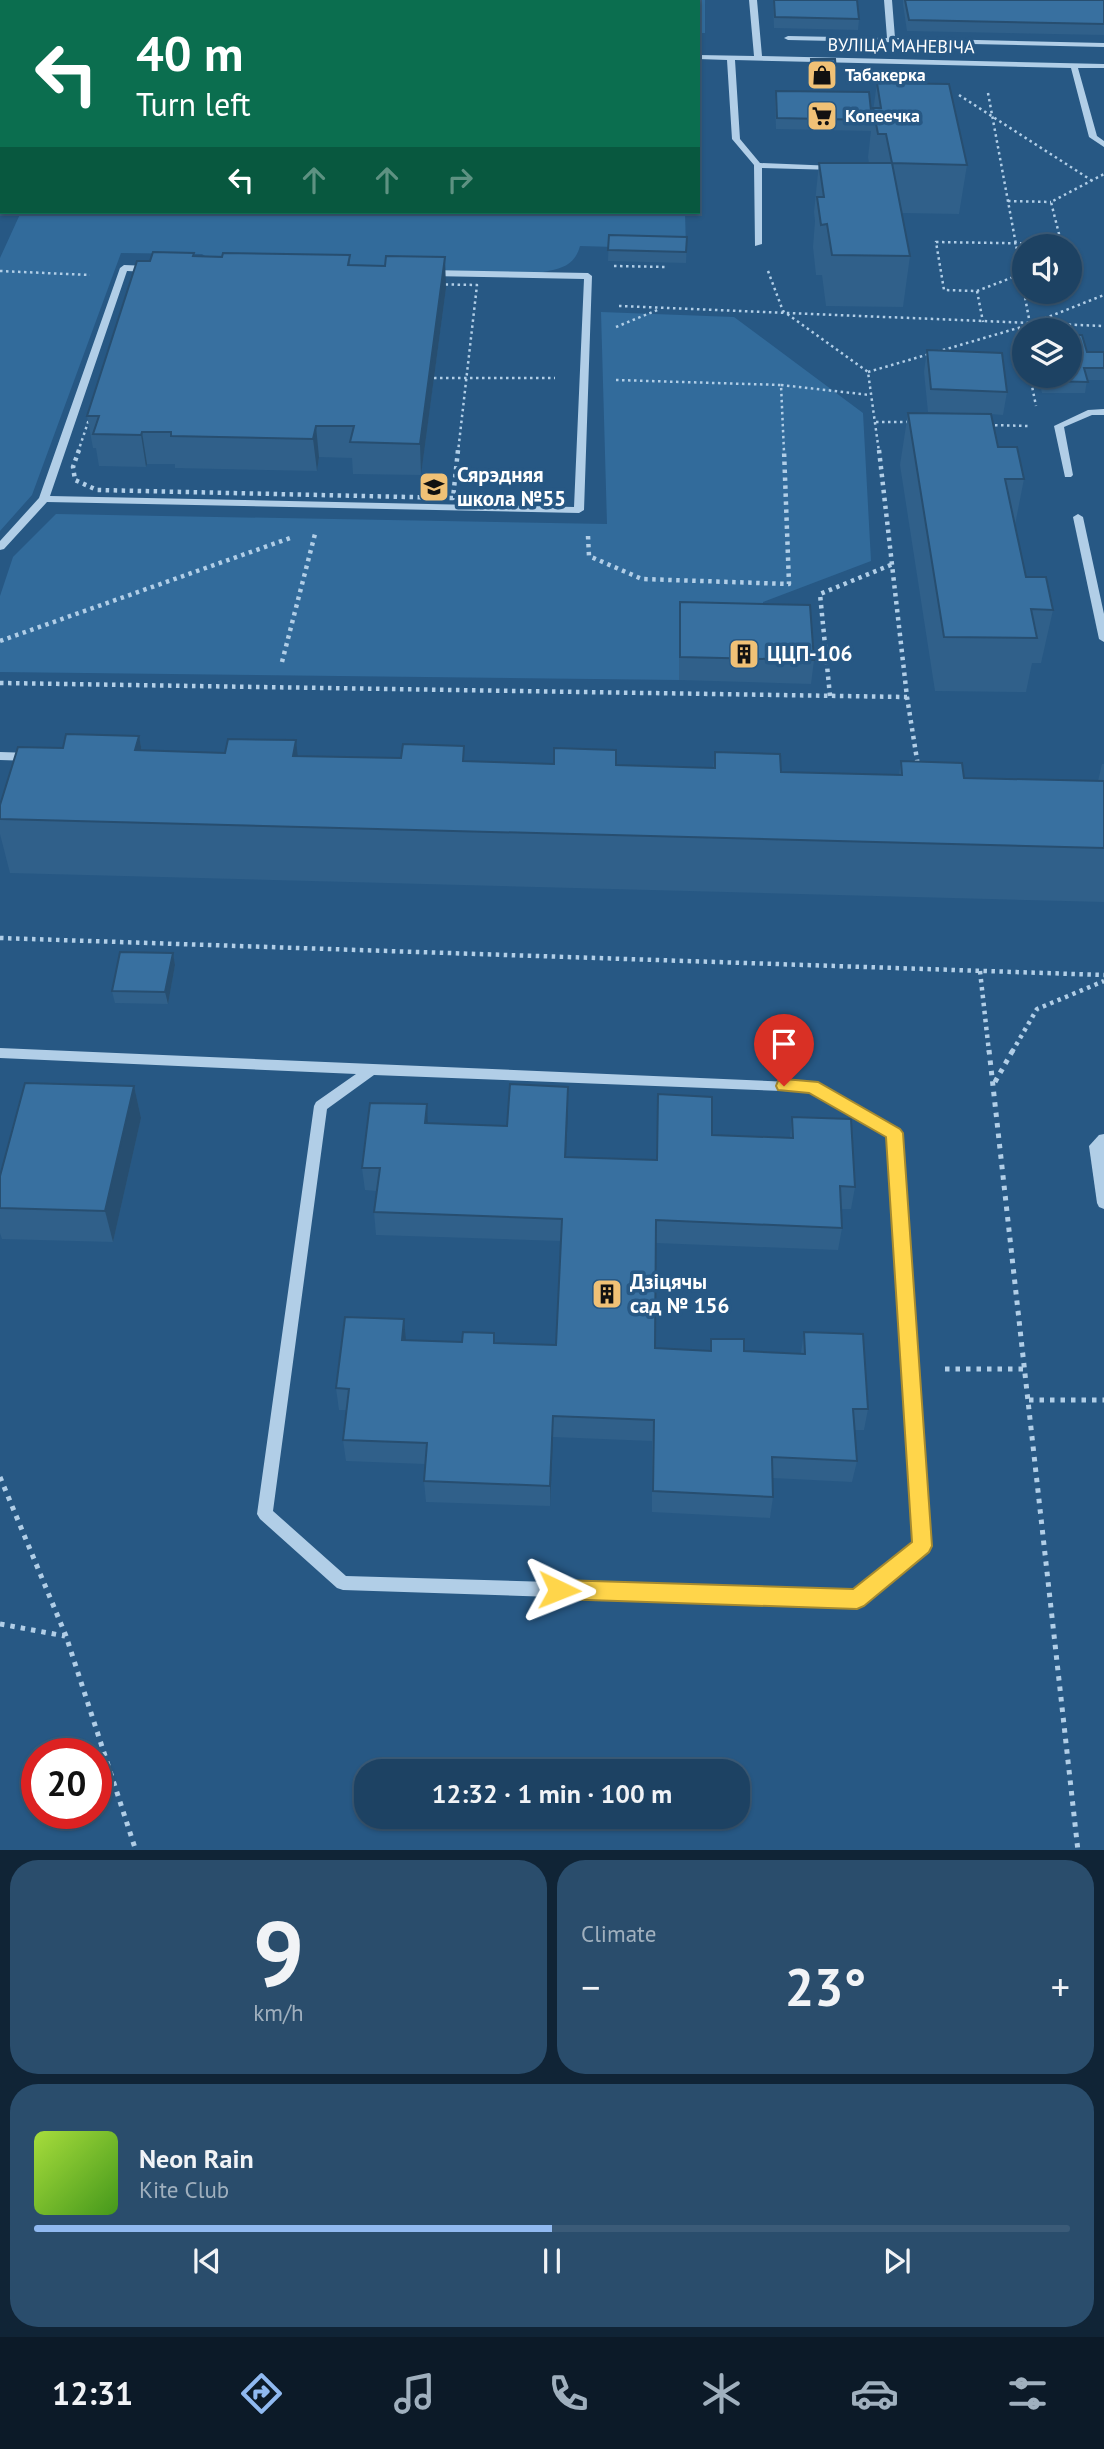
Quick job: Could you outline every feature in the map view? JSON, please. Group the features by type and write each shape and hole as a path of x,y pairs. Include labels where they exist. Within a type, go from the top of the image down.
{"street":[{"path":"754,0 758,58"},
{"path":"888,0 891,41"},
{"path":"789,37 1104,45"},
{"name":"ВУЛІЦА МАНЕВІЧА","path":"700,57 1104,66"},
{"path":"730,58 736,139 758,165 758,244"},
{"path":"758,165 844,169"},
{"path":"0,547 44,499 124,268 166,269"},
{"path":"44,499 579,510 588,276 415,273"},
{"path":"1068,475 1059,426 1091,412 1104,412"},
{"path":"1078,517 1104,639"},
{"path":"0,755 42,757"},
{"path":"0,1054 812,1087 894,1133 922,1546 857,1599 343,1583 265,1514 321,1107 372,1070"},
{"path":"1104,1139 1096,1146 1104,1203"}],"lane":[{"path":"1074,66 1093,137 1104,145"}],"path":[{"path":"951,90 1091,180"},
{"path":"988,91 1014,234"},
{"path":"1008,201 1051,202 1104,173"},
{"path":"1051,202 1059,234"},
{"path":"1012,243 936,242 944,290 977,291 1012,278"},
{"path":"758,244 783,311 868,372 907,697 920,775"},
{"path":"602,265 667,267"},
{"path":"0,271 121,276"},
{"path":"166,279 477,285 467,378 453,498 97,490 75,480 73,467 130,297 140,284 166,279"},
{"path":"977,291 983,322"},
{"path":"1045,318 1104,295"},
{"path":"587,305 783,311 1012,323"},
{"path":"586,340 664,307"},
{"path":"1082,326 1104,327"},
{"path":"868,372 1012,330"},
{"path":"434,377 781,385 870,395"},
{"path":"579,510 587,519 589,556 642,579 789,584 781,385"},
{"path":"1032,388 1040,426"},
{"path":"876,422 917,423"},
{"path":"986,425 1059,426"},
{"path":"0,641 316,528 282,662"},
{"path":"830,696 820,594 892,564"},
{"path":"0,683 907,697"},
{"path":"0,938 1104,975"},
{"path":"980,971 1078,1850"},
{"path":"994,1084 1037,1009 1104,981"},
{"path":"911,1369 1025,1369"},
{"path":"1029,1400 1104,1401"},
{"path":"0,1477 66,1636 136,1850"},
{"path":"0,1624 66,1636"}],"shaded area":[{"path":"700,0 705,0 705,33 700,33"},
{"path":"20,214 685,214 686,249 580,246 569,263 538,273 217,264 202,254 121,253 32,495 0,531 0,258"},
{"path":"601,312 734,317 863,413 871,561 763,602 765,627 679,625 679,680 0,672 0,596 13,557 56,514 607,524"}],"building":[{"path":"774,0 857,0 859,19 775,17"},
{"path":"905,0 1104,0 1104,24 909,20"},
{"path":"811,59 835,59 836,70 812,69"},
{"path":"877,83 949,84 967,165 892,163 886,134 878,134 873,108 881,108"},
{"path":"776,91 869,92 872,120 777,118"},
{"path":"819,163 892,163 910,256 832,255 827,224 821,225 817,197 824,197"},
{"path":"609,235 687,237 686,252 608,250"},
{"path":"153,252 222,257 223,253 350,255 348,265 385,266 386,256 445,257 420,444 350,442 354,426 316,426 313,439 171,436 171,432 142,432 141,435 93,434 99,416 87,416 137,261 150,261"},
{"path":"1082,335 1087,352 1104,352 1104,368 1084,368 1088,382 1082,382"},
{"path":"927,350 1002,353 1007,392 931,389"},
{"path":"908,413 991,414 998,447 1017,447 1024,479 1005,479 1026,577 1046,577 1053,610 1031,609 1037,638 944,637"},
{"path":"680,602 810,605 814,660 680,657"},
{"path":"66,734 139,736 135,750 225,753 228,739 296,740 293,756 401,758 403,744 464,746 463,761 554,764 554,748 616,750 616,765 715,768 715,752 780,754 781,772 902,775 901,761 962,763 964,778 1104,781 1104,848 0,819 0,805 18,747 63,748"},
{"path":"120,952 173,953 165,992 112,991"},
{"path":"25,1083 134,1086 105,1211 0,1208 0,1176"},
{"name":"Дзіцячы сад № 156","path":"510,1084 568,1087 565,1157 657,1160 658,1094 712,1097 712,1135 793,1138 792,1117 851,1119 855,1187 840,1186 842,1228 656,1220 655,1348 711,1351 711,1339 744,1339 744,1351 805,1354 804,1332 863,1334 868,1409 853,1409 857,1461 772,1457 773,1497 653,1491 654,1420 553,1416 550,1486 424,1481 427,1443 343,1440 349,1389 336,1388 345,1317 404,1319 402,1340 462,1342 463,1332 494,1333 494,1343 556,1345 562,1219 374,1212 380,1168 362,1168 370,1103 427,1104 425,1123 507,1126"}],"place":[{"name":"Табакерка","path":"822,75"},
{"name":"Копеечка","path":"822,116"},
{"name":"Сярэдняя школа №55","path":"434,487"},
{"name":"ЦЦП-106","path":"744,654"},
{"name":"Дзіцячы сад № 156","path":"607,1294"}],"route":[{"path":"559,1590 857,1599 922,1546 894,1133 812,1087 784,1086"}]}
